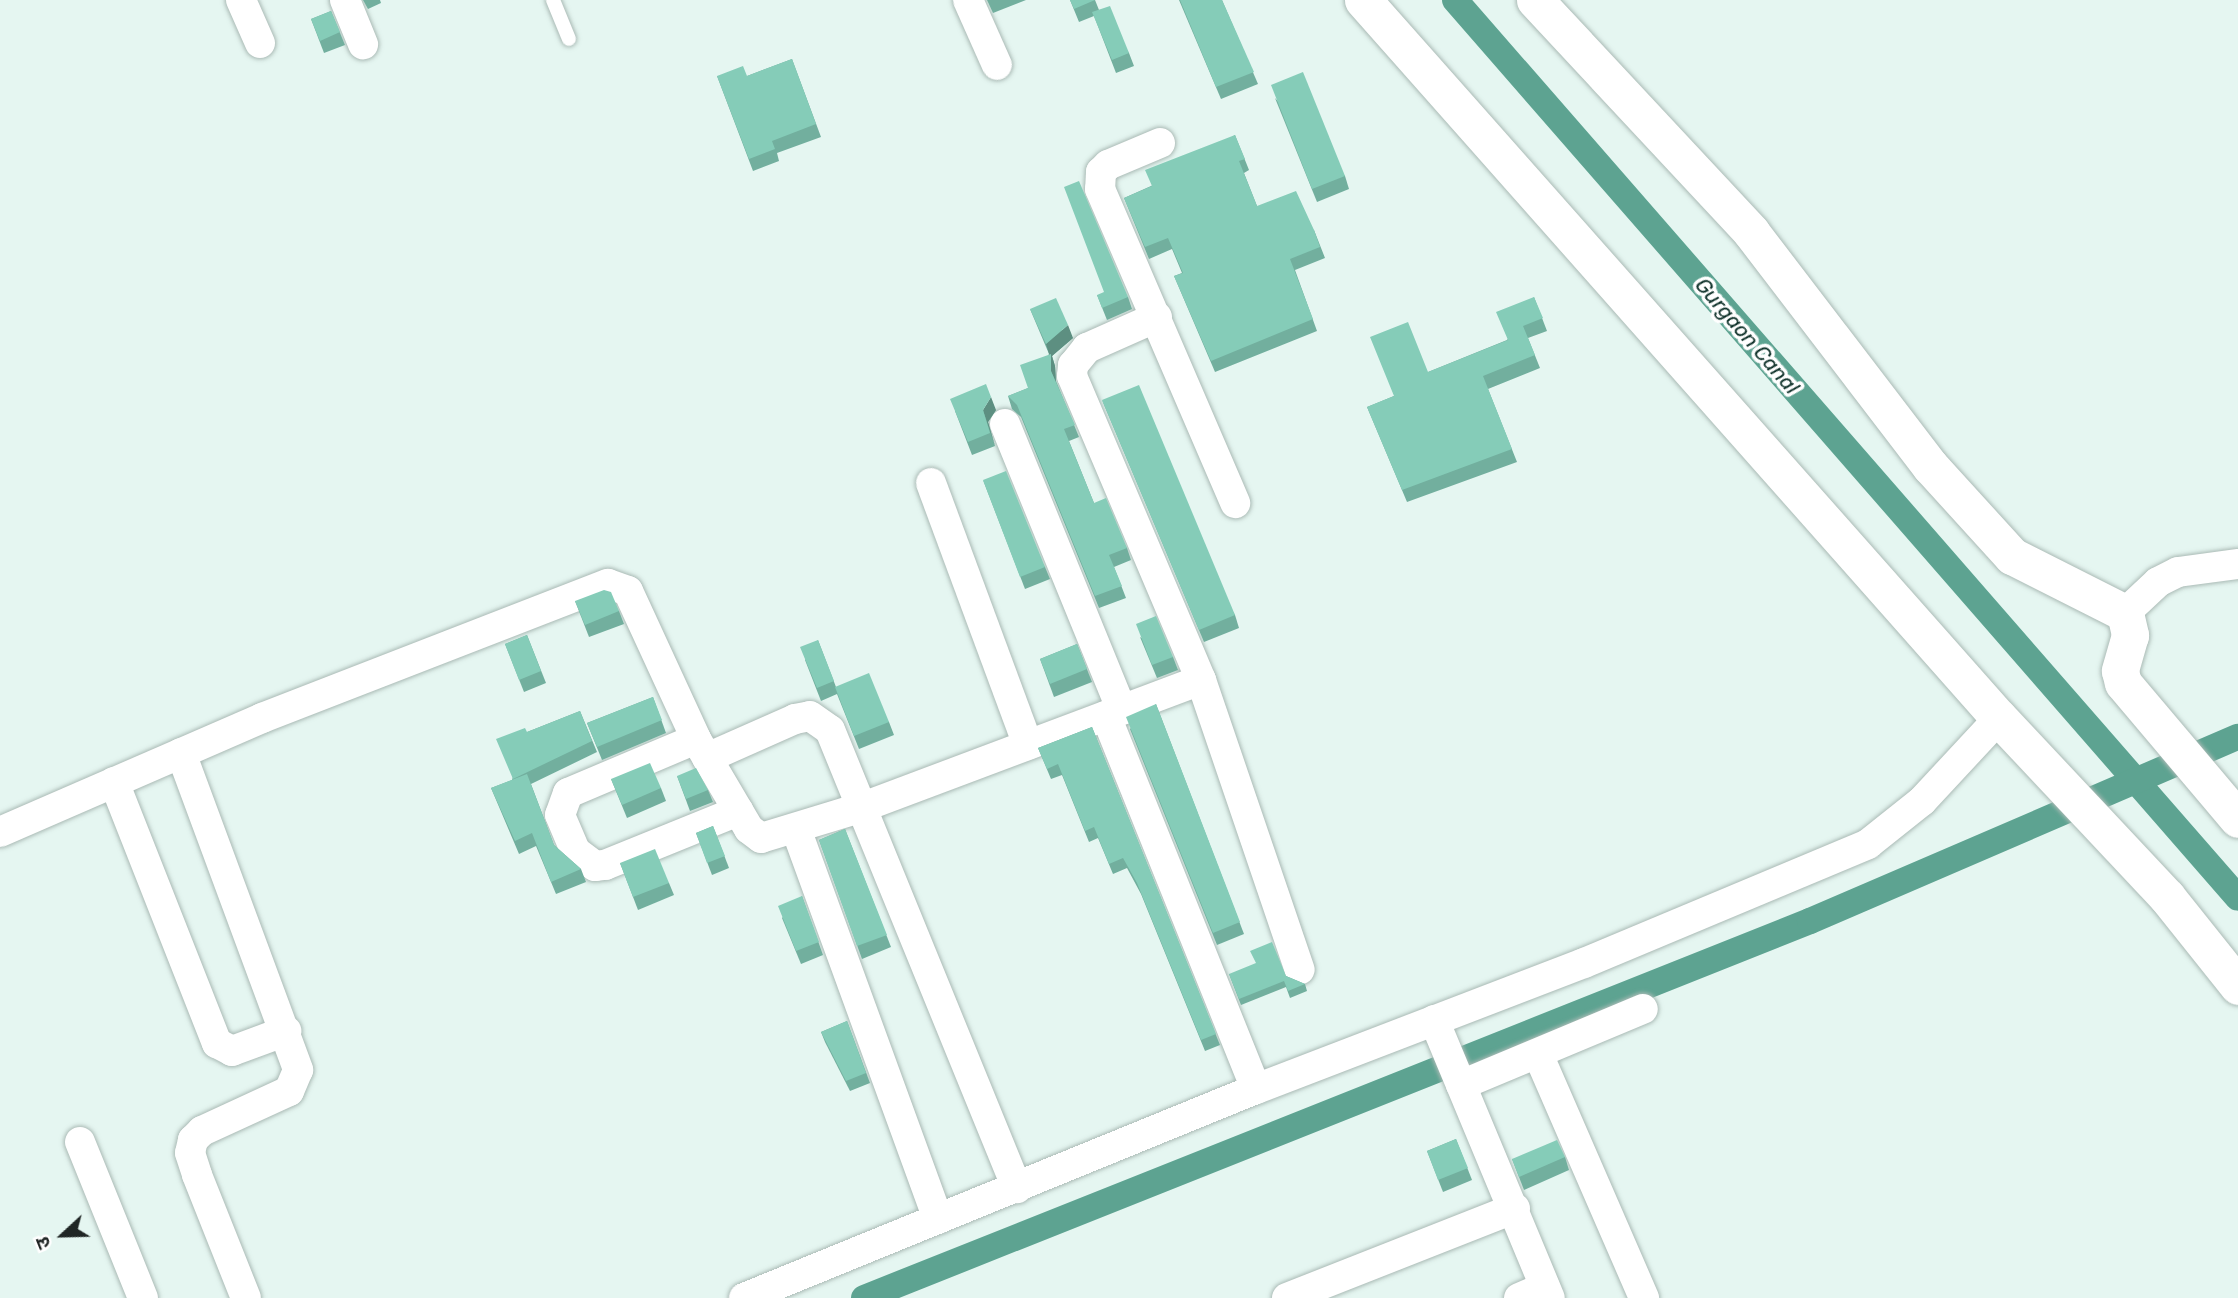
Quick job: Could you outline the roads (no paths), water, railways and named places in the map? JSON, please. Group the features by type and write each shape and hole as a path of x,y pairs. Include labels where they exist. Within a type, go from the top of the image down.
{"street":[{"path":"241,0 260,43"},
{"path":"345,0 362,44"},
{"path":"968,0 996,65"},
{"path":"1363,0 1999,718 2138,867 2238,986"},
{"path":"1535,0 1751,232 1930,466 2012,556 2125,613"},
{"path":"1160,143 1108,165 1099,181 1235,503"},
{"path":"1157,317 1087,348 1073,365 1072,376 1201,680 1300,970"},
{"path":"1005,424 1256,1089"},
{"path":"931,483 1028,745"},
{"path":"2125,613 2158,582 2178,572 2238,564"},
{"path":"0,832 294,705 594,588 616,584 632,598 702,748 738,811 761,838 863,807 1201,680"},
{"path":"2125,613 2130,635 2120,671 2123,683 2230,811"},
{"path":"738,811 605,865 594,866 575,851 560,815 568,793 702,748 810,716 830,730 1017,1188"},
{"path":"744,1298 1256,1089 1608,953 1868,844 1922,801 1999,718"},
{"path":"181,753 286,1031 298,1070 296,1083 278,1097 202,1130 190,1153 246,1298"},
{"path":"114,782 218,1042 232,1051 286,1031"},
{"path":"796,829 939,1220"},
{"path":"1454,1068 1538,1054 1643,1009"},
{"path":"1434,1020 1515,1208 1538,1294"},
{"path":"1538,1054 1644,1298"},
{"path":"80,1142 143,1298"},
{"path":"1287,1298 1515,1208"}],"lane":[{"path":"554,0 569,39"}],"waterway":[{"name":"Gurgaon Canal","path":"1455,0 2238,898"},
{"path":"864,1298 1810,921 2238,737"}]}
